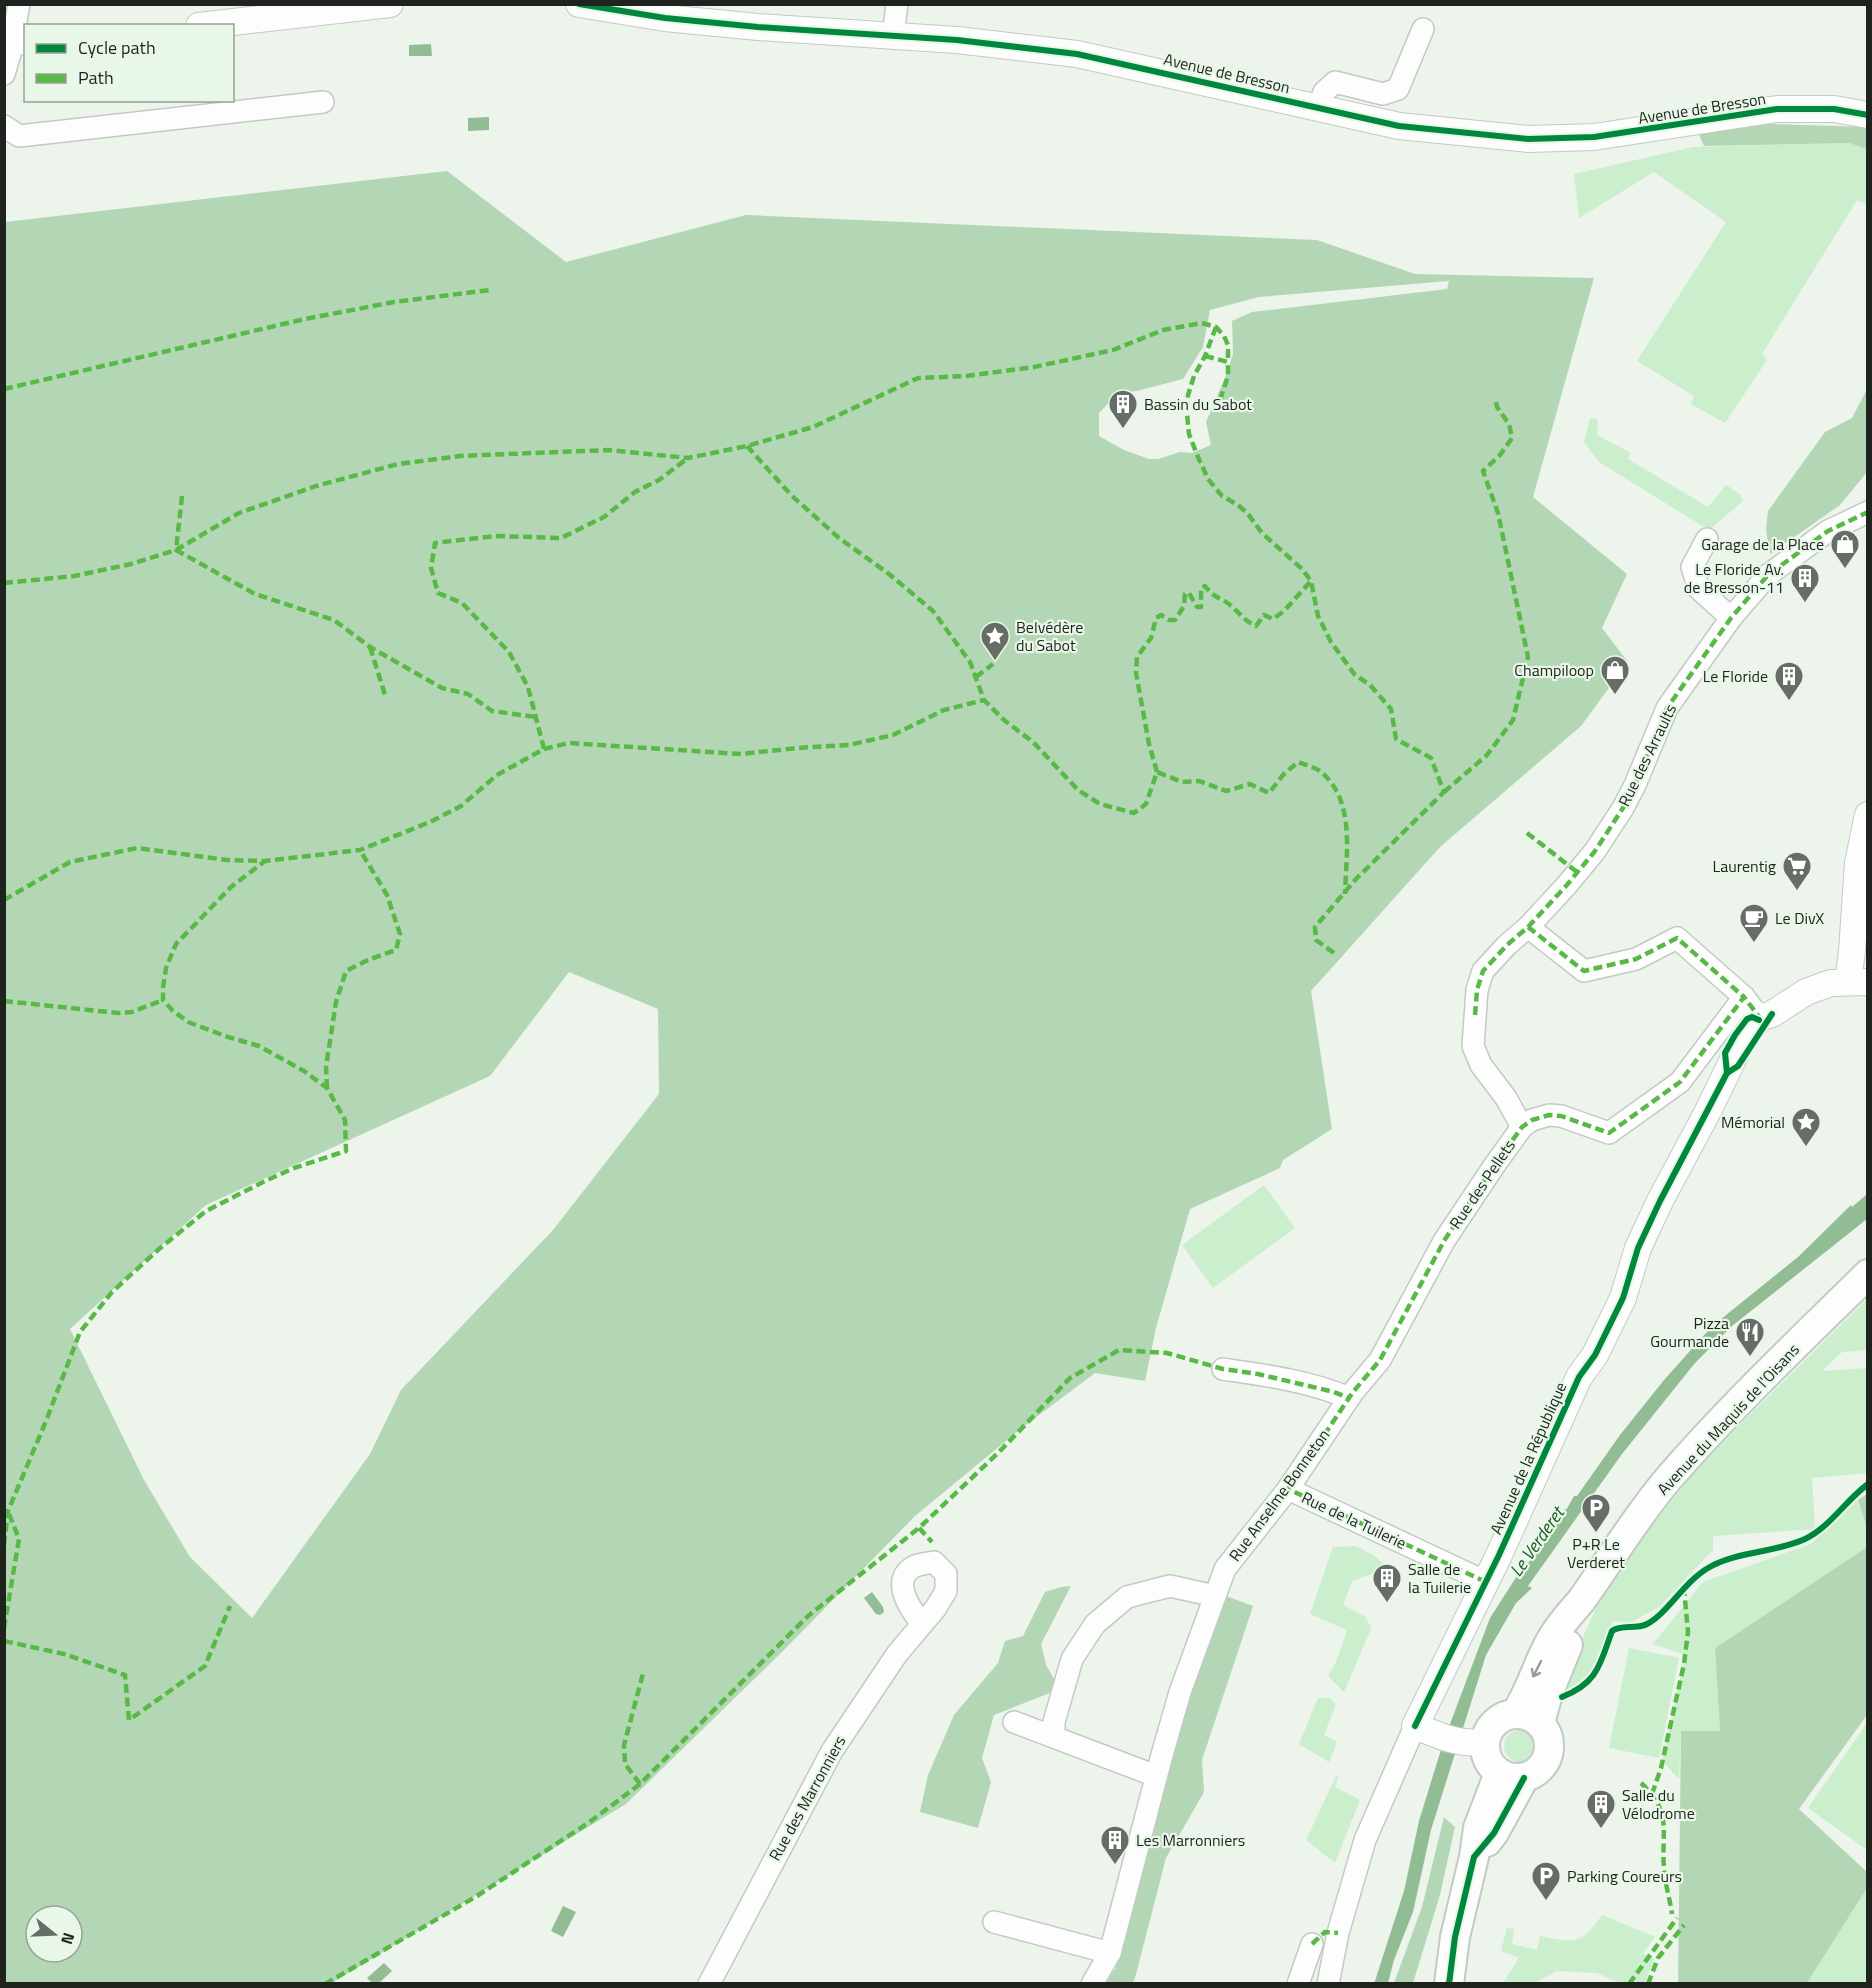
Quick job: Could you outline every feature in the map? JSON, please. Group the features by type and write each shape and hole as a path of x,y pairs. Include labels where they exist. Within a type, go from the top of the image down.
{"main road":[{"name":"Avenue du Maquis de l'Oisans","path":"1528,1719 1523,1703 1556,1631 1580,1602 1623,1539 1668,1480 1752,1390 1868,1274"},
{"path":"1501,1719 1528,1719 1546,1733 1550,1744 1548,1755 1543,1766 1535,1774 1511,1776 1488,1759 1475,1742 1501,1719"},
{"path":"1449,1983 1455,1937 1474,1857 1494,1833 1511,1776"}],"street":[{"path":"4,74 14,42 19,4"},
{"path":"216,24 390,4"},
{"name":"Avenue de Bresson","path":"579,4 665,18 758,27 957,40 1077,54 1399,126 1528,139 1594,137 1777,109 1834,109 1868,115"},
{"path":"893,36 897,4"},
{"path":"1318,109 1324,92 1335,82 1383,94 1398,89 1423,29"},
{"path":"4,126 19,136 323,102"},
{"name":"Rue des Arraults","path":"1522,1127 1506,1098 1481,1065 1473,1046 1477,990 1484,971 1507,945 1528,927 1583,865 1623,808 1667,708 1731,618 1768,575 1828,531 1868,512"},
{"path":"1707,539 1692,567 1699,589 1731,618"},
{"path":"1858,981 1852,951 1858,863 1868,815"},
{"path":"1528,927 1584,971 1636,959 1677,938 1744,997 1760,1018"},
{"name":"Avenue de la République","path":"1328,1983 1338,1933 1365,1840 1408,1743 1426,1730 1486,1582 1579,1377 1595,1355 1623,1298 1638,1248 1743,1040 1760,1018 1772,1014 1806,992 1832,983 1858,981"},
{"name":"Rue des Pellets","path":"1349,1398 1380,1360 1444,1241 1522,1127 1532,1120 1549,1115 1561,1116 1609,1133 1680,1082 1744,997"},
{"path":"1222,1369 1258,1374 1334,1392 1349,1398"},
{"name":"Rue Anselme Bonneton","path":"1092,1983 1110,1953 1180,1692 1225,1569 1288,1489 1349,1398"},
{"name":"Rue de la Tuilerie","path":"1288,1489 1486,1582"},
{"path":"1054,1737 1054,1722 1072,1659 1095,1624 1127,1597 1170,1586 1215,1596"},
{"name":"Rue des Marronniers","path":"709,1983 832,1751 897,1654 922,1624"},
{"path":"1014,1722 1156,1776"},
{"path":"1426,1730 1475,1742"},
{"path":"994,1922 1110,1953"},
{"path":"1298,1983 1312,1944"}],"shaded area":[{"path":"431,44 432,56 409,56 409,45"},
{"path":"489,117 489,130 468,131 468,118"},
{"path":"1770,124 1867,127 1867,149 1849,143 1704,146 1697,130"},
{"path":"1849,143 1867,149 1867,205 1857,200 1762,354 1767,360 1725,423 1691,404 1694,396 1637,361 1726,222 1654,172 1579,218 1574,174 1693,147"},
{"path":"447,171 566,262 746,215 1317,240 1415,274 1594,278 1533,497 1627,574 1602,628 1628,662 1581,726 1440,847 1311,991 1332,1129 1283,1160 1280,1168 1190,1209 1156,1328 1145,1381 1095,1373 1023,1427 915,1516 782,1652 626,1804 332,1983 5,1983 5,222","holes":["1449,281 1447,289 1252,312 1232,321 1233,353 1228,371 1206,422 1211,445 1192,453 1180,452 1158,459 1149,459 1124,450 1099,436 1099,413 1118,393 1137,391 1183,379 1203,347 1210,310 1259,297","569,972 658,1009 659,1094 553,1230 401,1390 370,1454 252,1618 190,1557 144,1480 70,1329 206,1205 490,1076"]},
{"path":"1867,389 1867,472 1840,505 1770,554 1766,530 1768,511 1825,432 1852,418"},
{"path":"1590,418 1598,419 1597,435 1631,453 1628,459 1708,507 1726,485 1740,494 1743,501 1709,530 1599,462 1584,442"},
{"path":"1264,1185 1295,1228 1213,1288 1182,1245"},
{"name":"Le Verderet","path":"1867,1194 1867,1219 1732,1326 1695,1363 1622,1454 1528,1586 1532,1588 1516,1603 1486,1655 1431,1830 1413,1912 1394,1960 1388,1983 1374,1984 1404,1891 1419,1821 1444,1740 1490,1618 1515,1579 1552,1534 1564,1509 1566,1510 1574,1496 1577,1496 1620,1435 1664,1380 1706,1333 1798,1257 1851,1205 1852,1207"},
{"path":"1867,1299 1867,1350 1842,1352 1822,1371 1867,1368 1867,1473 1812,1478 1815,1529 1713,1536 1713,1550 1659,1607 1631,1622 1613,1621 1596,1665 1575,1688 1562,1690 1597,1606 1622,1564 1702,1462"},
{"path":"1867,1494 1867,1528 1858,1500"},
{"path":"1858,1500 1867,1528 1867,1547 1715,1648 1720,1732 1681,1731 1679,1779 1662,1761 1685,1655 1653,1644 1703,1582 1811,1544"},
{"path":"1356,1546 1373,1555 1389,1568 1352,1581 1343,1605 1366,1617 1371,1629 1344,1692 1328,1676 1336,1662 1347,1630 1310,1614 1333,1547"},
{"path":"1867,1547 1867,1715 1799,1809 1867,1872 1867,1888 1807,1983 1678,1983 1681,1731 1720,1731 1715,1648"},
{"path":"1071,1586 1041,1644 1046,1665 1060,1689 994,1715 982,1758 991,1782 978,1828 920,1812 928,1775 954,1715 998,1663 1005,1641 1023,1636 1045,1592"},
{"path":"872,1592 883,1607 884,1612 880,1615 876,1614 864,1598"},
{"path":"1226,1596 1253,1606 1202,1760 1204,1792 1166,1858 1133,1983 1105,1984 1116,1968 1118,1938 1186,1700"},
{"path":"1629,1648 1679,1658 1659,1758 1609,1748"},
{"path":"1318,1698 1330,1698 1336,1704 1324,1735 1337,1742 1329,1762 1299,1744"},
{"path":"1867,1723 1868,1850 1808,1808"},
{"path":"1520,1730 1531,1735 1536,1746 1531,1757 1520,1762 1509,1757 1504,1746 1509,1735"},
{"path":"1336,1776 1338,1777 1335,1787 1360,1800 1335,1863 1306,1840"},
{"path":"1444,1817 1455,1827 1440,1895 1413,1983 1394,1983 1422,1907"},
{"path":"1867,1888 1867,1983 1807,1983"},
{"path":"563,1906 576,1912 563,1937 551,1931"},
{"path":"1602,1915 1655,1937 1643,1953 1654,1959 1645,1983 1620,1983 1597,1973 1556,1971 1535,1983 1503,1983 1519,1958 1501,1951 1507,1928 1514,1929 1512,1944 1537,1950 1540,1936 1562,1940 1582,1937"},
{"path":"384,1963 392,1971 379,1983 372,1983 367,1978"}],"marked path":[{"path":"4,389 305,319 394,302 490,290"},
{"path":"4,583 74,576 131,564 176,550 239,513 316,486 398,464 460,456 608,450 688,458 747,446 813,427 918,378 966,376 1034,367 1113,350 1163,330 1202,323 1216,327 1224,336 1228,345 1228,362"},
{"path":"1216,327 1188,395 1189,434 1208,479 1222,496 1248,514 1262,533 1302,569 1311,581 1318,616 1331,642 1355,675 1370,685 1391,709 1396,739 1431,758 1444,792 1356,879 1315,927 1316,940 1334,953"},
{"path":"1205,356 1228,362 1228,376 1220,400"},
{"path":"1444,792 1487,755 1513,720 1528,657 1498,513 1483,471 1500,455 1512,438 1509,424 1496,402"},
{"path":"747,446 792,496 839,538 889,574 933,611 970,662 984,700 1004,720 1033,742 1078,790 1100,804 1134,813 1146,804 1157,772 1182,782 1199,781 1226,791 1250,784 1269,793 1283,775 1298,762 1320,771 1331,783 1344,812 1347,845 1345,894"},
{"path":"544,749 528,687 509,652 462,603 438,593 431,568 435,543 495,536 561,538 604,517 635,492 659,480 688,458"},
{"path":"182,496 176,550 255,594 334,620 370,647 442,688 468,694 492,711 536,717"},
{"path":"1475,1015 1477,990 1483,971 1507,945 1528,927 1595,851 1635,785 1667,708 1731,618 1768,575 1828,531 1868,512"},
{"path":"1157,772 1149,744 1136,673 1137,657 1151,638 1156,618 1161,615 1169,620 1175,620 1184,606 1185,594 1189,593 1197,607 1201,607 1201,588 1205,586 1256,626 1264,615 1273,619 1284,611 1311,581"},
{"path":"370,647 386,698"},
{"path":"976,677 993,664"},
{"path":"4,900 70,862 137,848 227,860 265,861 360,850 430,822 461,806 497,775 544,749 569,743 741,754 849,745 893,735 944,710 984,700"},
{"path":"1527,833 1577,872"},
{"path":"327,1088 326,1067 336,1002 346,971 396,950 400,934 387,895 360,850"},
{"path":"4,1545 8,1511 80,1332 112,1292 159,1249 206,1211 294,1168 346,1151 345,1120 327,1088 304,1071 259,1046 188,1022 163,1000 166,968 176,944 231,887 265,861"},
{"path":"1528,927 1584,971 1636,959 1677,938 1744,997"},
{"path":"1486,1582 1288,1489 1353,1392 1380,1360 1444,1241 1522,1127 1532,1120 1549,1115 1561,1116 1609,1133 1680,1082 1744,997 1760,1018"},
{"path":"4,1001 118,1013 132,1012 163,1000"},
{"path":"325,1984 477,1896 591,1821 640,1784 808,1616 919,1528 998,1453 1070,1378 1119,1350 1167,1353 1223,1369 1258,1374 1334,1392 1349,1398"},
{"path":"4,1628 19,1539 9,1514"},
{"path":"919,1528 932,1542"},
{"path":"1652,1794 1661,1768 1684,1664 1688,1632 1684,1589"},
{"path":"4,1641 64,1654 125,1675 129,1720 205,1666 230,1606"},
{"path":"640,1784 625,1764 624,1745 644,1670"},
{"path":"1641,1783 1651,1794 1662,1813 1663,1855 1672,1914"},
{"path":"1629,1984 1677,1918"},
{"path":"1648,1984 1658,1958 1684,1925"},
{"path":"1312,1944 1325,1932 1338,1933"}],"cycle path":[{"path":"579,4 665,18 758,27 957,40 1077,54 1399,126 1528,139 1594,137 1777,109 1834,109 1868,115"},
{"path":"1759,1020 1752,1017 1747,1019 1735,1035 1725,1053 1727,1073 1738,1066 1772,1014"},
{"path":"1415,1726 1499,1555 1579,1377 1595,1355 1623,1298 1638,1248 1660,1201 1727,1073"},
{"path":"1562,1697 1590,1679 1600,1663 1612,1631 1647,1624 1662,1613 1699,1574 1719,1562 1793,1544 1814,1534 1868,1484"},
{"path":"1449,1984 1455,1937 1474,1857 1494,1833 1524,1778"}],"place":[{"name":"Bassin du Sabot","path":"1123,430"},
{"name":"Garage de la Place","path":"1845,570"},
{"name":"Le Floride Av. de Bresson-11","path":"1805,604"},
{"name":"Belvédère du Sabot","path":"995,662"},
{"name":"Champiloop","path":"1615,696"},
{"name":"Le Floride","path":"1789,702"},
{"name":"Laurentig","path":"1797,892"},
{"name":"Le DivX","path":"1754,944"},
{"name":"Mémorial","path":"1806,1148"},
{"name":"Pizza Gourmande","path":"1750,1358"},
{"name":"P+R Le Verderet","path":"1596,1534"},
{"name":"Salle de la Tuilerie","path":"1387,1604"},
{"name":"Salle du Vélodrome","path":"1601,1830"},
{"name":"Les Marronniers","path":"1115,1866"},
{"name":"Parking Coureurs","path":"1546,1902"}]}
